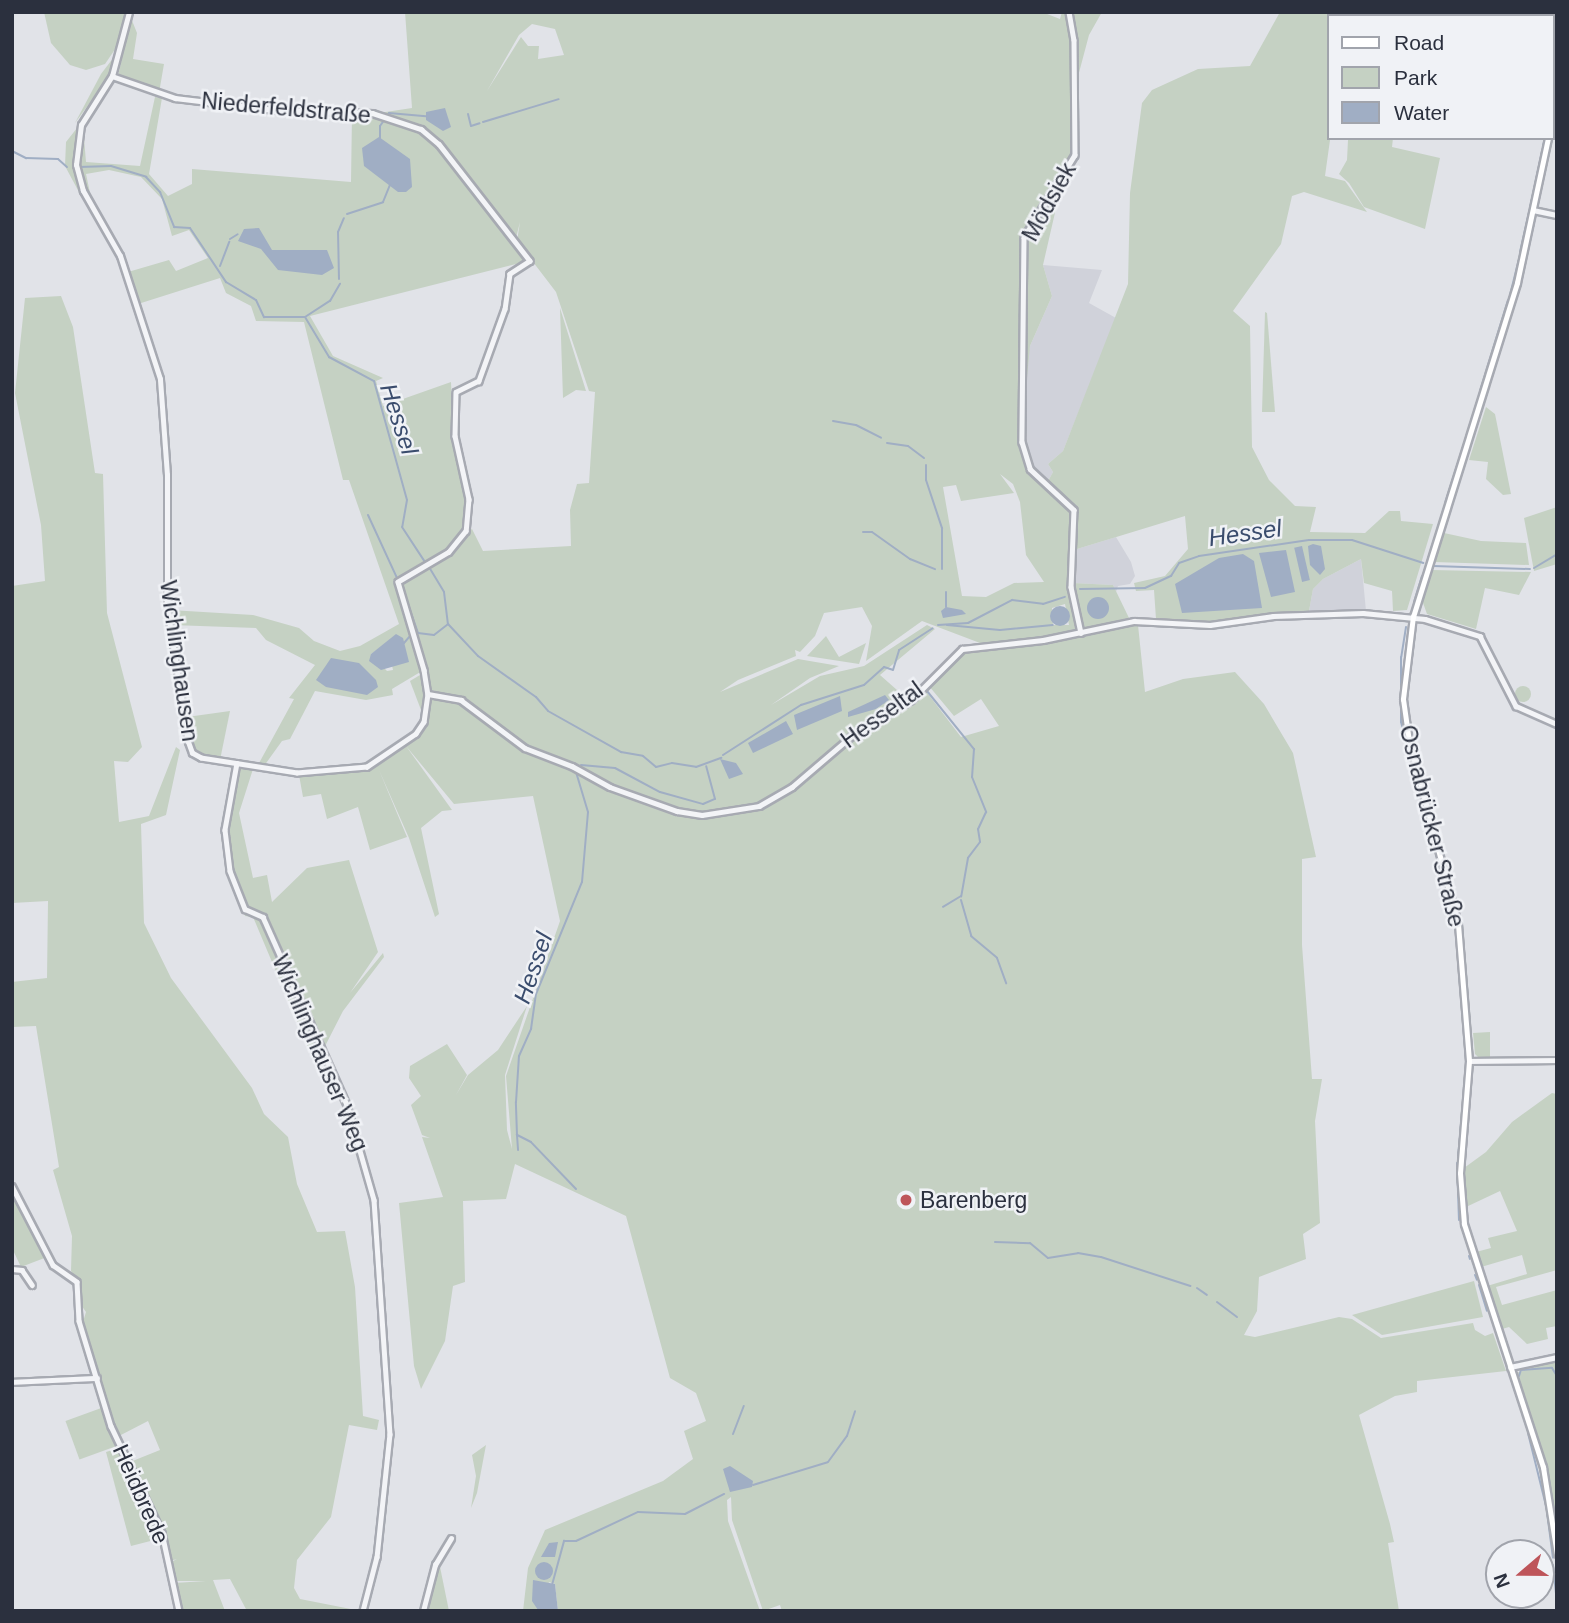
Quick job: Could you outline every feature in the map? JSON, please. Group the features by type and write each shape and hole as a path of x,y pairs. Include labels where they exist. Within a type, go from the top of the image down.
{"main road":[{"name":"Osnabrücker Straße","path":"1548,140 1510,306 1413,616 1405,657 1405,722 1458,925 1469,1061 1461,1197 1466,1237 1543,1467 1557,1554"}],"street":[{"name":"Wichlinghausen","path":"129,12 112,76 87,113 78,137 78,179 120,256 160,379 167,475 167,608 192,753 201,758 297,773 367,767 420,731 428,694 398,582 460,543 470,522 455,436 456,392"},
{"name":"Mödsiek","path":"1069,12 1074,40 1075,155 1024,238 1021,392 1026,462 1074,510 1071,587 1081,633"},
{"name":"Niederfeldstraße","path":"112,76 175,98 274,110 388,117 432,137 530,261 510,274 505,309 479,381 456,392"},
{"path":"1532,210 1557,215"},
{"name":"Hesseltal","path":"428,694 439,693 473,706 525,748 572,766 610,787 677,811 724,814 759,806 800,781 855,733 911,700 962,649 1081,633 1134,621 1210,625 1313,614 1413,616 1480,636 1516,706 1557,724"},
{"name":"Wichlinghauser Weg","path":"237,763 225,830 230,870 245,909 263,918 347,1105 374,1200 390,1434 377,1557 363,1611"},
{"path":"1469,1061 1557,1060"},
{"name":"Heidbrede","path":"12,1186 53,1265 77,1282 79,1321 114,1435 162,1533 178,1611"},
{"path":"12,1269 22,1270 32,1285"},
{"path":"1510,1367 1557,1357"},
{"path":"12,1382 97,1378"},
{"path":"423,1611 436,1565 452,1538"}],"shaded area":[{"path":"1557,12 1555,73 1555,14 1416,14"},
{"path":"1043,265 1102,270 1089,303 1116,318 1063,451 1048,464 1053,472 1047,483 1028,460 1023,378 1030,346 1052,296"},
{"path":"1116,537 1131,562 1135,576 1130,584 1118,586 1116,592 1113,585 1073,583 1077,549"},
{"path":"1361,559 1366,611 1309,611 1313,589 1323,579"}],"green space":[{"path":"44,12 127,12 120,42 105,64 86,70 70,65 51,43"},
{"path":"405,12 1042,12 1060,19 1062,12 1102,12 1089,35 1076,84 1079,150 1057,204 1043,265 1052,296 1030,346 1027,377 1020,378 1024,463 1072,512 1067,578 1076,629 1043,638 980,643 922,621 866,661 872,626 862,607 824,613 815,636 800,652 795,650 796,656 738,680 720,692 798,659 839,666 810,678 771,705 820,676 864,666 927,625 935,629 880,675 897,690 890,695 897,706 894,712 925,690 961,737 999,726 981,699 954,716 929,686 952,658 967,650 1044,642 1133,624 1138,625 1145,692 1183,679 1235,672 1264,704 1293,753 1316,857 1302,859 1302,945 1312,1079 1322,1079 1315,1121 1320,1223 1303,1234 1306,1259 1259,1277 1257,1311 1244,1335 1255,1337 1339,1317 1352,1319 1381,1338 1473,1323 1475,1330 1485,1336 1493,1333 1506,1371 1417,1381 1417,1392 1395,1396 1359,1415 1394,1542 1388,1543 1399,1611 782,1611 780,1605 763,1611 732,1520 731,1497 727,1500 728,1521 760,1611 558,1611 555,1584 549,1582 538,1610 544,1611 523,1611 528,1568 545,1530 663,1481 693,1459 684,1431 706,1421 696,1393 670,1378 626,1216 515,1164 506,1199 463,1201 465,1282 453,1286 445,1341 421,1389 414,1366 399,1203 443,1197 422,1137 430,1138 422,1135 411,1105 421,1096 409,1078 410,1066 447,1044 467,1075 456,1095 468,1075 498,1050 527,1006 505,1075 507,1130 512,1149 506,1076 560,921 533,796 454,804 406,746 452,810 442,811 421,828 439,914 435,917 409,838 379,770 407,837 370,850 358,807 327,819 321,794 303,797 299,775 368,769 421,732 430,698 438,697 467,706 526,752 590,773 522,742 469,701 428,689 401,584 422,565 397,582 422,671 392,689 393,695 366,700 315,691 290,739 282,741 264,766 258,765 294,699 289,698 315,665 266,640 256,628 172,625 170,610 253,615 299,628 314,641 340,651 360,646 399,624 349,480 343,480 304,322 256,321 251,306 226,293 220,278 138,304 128,272 169,260 176,271 208,258 189,230 172,236 162,199 141,177 109,170 86,174 93,207 78,165 83,126 86,162 140,166 155,97 162,98 149,174 168,196 192,184 192,169 351,182 352,114 375,116 430,136 525,256 524,262 310,316 333,356 383,378 376,381 383,406 451,382 453,427 468,500 468,521 461,538 472,529 483,551 571,546 570,510 577,484 589,483 595,392 589,391 556,292 517,241 520,222 516,238 430,131 379,113 412,108","holes":["532,24 555,29 564,55 538,59 539,46 528,46 521,37 487,91 519,35","1000,474 1013,484 1020,502 1026,555 1044,582 1014,583 986,597 962,596 943,487 956,485 961,501 1014,493","1065,604 1069,625 1053,625 1052,608","387,643 393,670 387,671 371,654"]},
{"path":"1280,12 1417,12 1328,14 1330,140 1325,176 1345,181 1367,212 1304,192 1292,196 1281,244 1233,311 1250,326 1252,447 1269,480 1295,506 1316,507 1310,532 1365,533 1389,511 1400,511 1401,521 1433,524 1407,610 1393,611 1392,591 1364,583 1361,559 1323,579 1313,589 1309,611 1210,622 1156,619 1154,590 1136,591 1134,583 1165,576 1188,549 1185,516 1077,549 1077,510 1047,483 1053,472 1048,464 1063,451 1128,284 1130,193 1142,103 1152,90 1198,69 1250,66"},
{"path":"131,18 137,33 133,59 164,64 159,93 118,76"},
{"path":"117,53 105,82 75,123 101,74"},
{"path":"77,128 74,166 80,194 65,166 66,142"},
{"path":"1348,140 1393,140 1392,147 1440,158 1425,229 1364,207 1349,183 1339,174 1347,160"},
{"path":"61,296 73,327 95,473 103,474 107,613 142,747 128,762 114,761 119,822 149,816 176,747 180,750 166,815 141,824 144,923 171,978 252,1088 264,1114 288,1137 297,1184 317,1232 345,1231 355,1287 363,1416 379,1420 377,1430 349,1425 331,1517 297,1560 294,1588 300,1599 361,1611 247,1611 230,1579 213,1580 225,1611 180,1611 174,1583 206,1581 176,1581 171,1562 177,1559 170,1561 164,1534 130,1462 160,1450 148,1421 117,1437 83,1322 86,1312 81,1305 81,1285 71,1271 72,1236 53,1170 59,1167 36,1026 12,1027 12,982 47,978 48,901 12,903 12,586 45,581 41,525 15,393 25,298"},
{"path":"560,308 586,391 576,390 563,398"},
{"path":"1265,312 1267,313 1275,412 1262,412"},
{"path":"1486,407 1495,414 1511,494 1503,495 1486,479 1488,462 1469,460"},
{"path":"1557,507 1557,564 1534,571 1524,518"},
{"path":"1444,533 1481,541 1526,543 1529,565 1434,562"},
{"path":"1432,570 1531,572 1519,595 1485,588 1476,629 1427,614 1422,600"},
{"path":"1073,583 1113,585 1129,618 1084,628"},
{"path":"826,636 839,657 866,643 859,664 807,656"},
{"path":"420,675 424,692 421,710 410,681"},
{"path":"1523,686 1529,688 1529,700 1523,702 1517,700 1515,694 1517,688"},
{"path":"230,711 220,760 198,755 193,750 187,717"},
{"path":"238,766 253,769 239,813 253,878 267,875 272,902 307,868 349,860 378,952 350,993 383,953 384,957 343,1011 322,1052 262,919 323,1060 315,1064 253,917 245,916 227,854 228,810"},
{"path":"1490,1032 1490,1058 1479,1058 1475,1054 1473,1033"},
{"path":"1552,1093 1557,1094 1557,1270 1496,1287 1502,1305 1557,1290 1557,1326 1546,1328 1548,1339 1527,1344 1509,1327 1502,1329 1487,1286 1527,1274 1522,1255 1481,1267 1476,1252 1491,1248 1488,1238 1517,1231 1500,1191 1466,1207 1464,1168 1486,1152 1512,1122"},
{"path":"12,1190 47,1257 21,1267 12,1248"},
{"path":"1474,1281 1483,1317 1382,1335 1352,1315"},
{"path":"1557,1360 1557,1516 1516,1373"},
{"path":"104,1407 118,1446 79,1460 65,1421"},
{"path":"486,1445 477,1493 471,1508 476,1476 472,1455"},
{"path":"119,1448 162,1538 131,1546 106,1452"},
{"path":"439,1562 449,1611 424,1611 425,1605"}],"water":[{"path":"445,108 451,127 443,131 426,120 426,112"},
{"path":"379,137 410,159 412,187 406,192 398,192 364,166 362,148"},
{"path":"259,228 272,250 327,250 334,268 322,275 278,270 261,249 238,241 244,229"},
{"path":"1302,546 1310,580 1302,582 1294,548"},
{"path":"1308,546 1321,546 1325,569 1320,575 1310,565"},
{"path":"1286,550 1295,592 1271,597 1259,553"},
{"path":"1243,554 1254,561 1262,608 1182,613 1175,584 1219,558"},
{"path":"1098,597 1106,600 1109,608 1106,616 1098,619 1090,616 1087,608 1090,600"},
{"path":"1056,606 1064,606 1070,616 1064,626 1056,626 1050,620 1050,612"},
{"path":"946,607 962,610 966,614 943,618 941,611"},
{"path":"396,634 403,638 409,662 381,670 369,661 371,654"},
{"path":"331,658 359,663 376,680 378,687 367,695 326,687 316,680"},
{"path":"885,695 889,700 876,709 848,717 848,712"},
{"path":"840,696 842,711 797,730 794,715"},
{"path":"786,721 793,734 753,753 748,743"},
{"path":"720,759 736,763 743,774 729,779"},
{"path":"730,1466 753,1481 752,1487 730,1492 723,1469"},
{"path":"558,1542 555,1557 541,1557 549,1543"},
{"path":"544,1562 550,1565 553,1571 550,1577 544,1580 538,1577 535,1571 538,1565"},
{"path":"533,1580 555,1584 558,1611 538,1610 532,1601"}],"waterway":[{"path":"1556,90 1557,84"},
{"path":"483,122 559,99"},
{"path":"380,139 380,126 389,113 426,116"},
{"path":"468,114 471,126 480,123"},
{"path":"1543,146 1544,140"},
{"name":"Hessel","path":"12,151 26,158 58,159 67,167"},
{"path":"1530,208 1542,151"},
{"name":"Hessel","path":"79,167 111,166 146,177 160,192 174,227 190,228 226,282 256,300 264,317 305,317 329,357 374,381 407,500 402,527 425,562"},
{"path":"347,214 383,202 390,185"},
{"path":"1520,252 1529,212"},
{"path":"339,279 338,232 344,218"},
{"path":"230,239 238,234"},
{"path":"220,266 229,242"},
{"path":"1510,295 1519,260"},
{"path":"305,317 330,301 340,284"},
{"path":"1480,391 1508,300"},
{"path":"1445,503 1472,419"},
{"path":"833,421 856,425 881,438"},
{"path":"887,443 908,446 924,458"},
{"path":"926,465 926,480 942,528 942,569"},
{"name":"Hessel","path":"368,515 397,578"},
{"path":"863,532 872,532 910,559 935,569"},
{"name":"Hessel","path":"1080,589 1145,588 1171,576 1179,563 1199,556 1309,540 1352,540 1423,563"},
{"name":"Hessel","path":"1534,568 1557,554"},
{"name":"Hessel","path":"1433,566 1530,569"},
{"name":"Hessel","path":"429,567 444,592 448,624 478,656 536,697 548,711 621,752 643,756 656,767 672,763 696,767 721,758"},
{"path":"1414,602 1422,576"},
{"name":"Hessel","path":"401,584 418,633 434,635 448,624"},
{"path":"946,592 946,607"},
{"name":"Hessel","path":"938,625 968,623 1012,600 1043,604 1065,597"},
{"path":"947,625 1000,630 1053,625"},
{"path":"1406,627 1401,657 1401,722 1431,835"},
{"name":"Hessel","path":"723,755 801,705 864,685 884,667 893,670 899,650 933,628"},
{"name":"Hessel","path":"404,643 410,636"},
{"path":"927,691 974,749 972,777 986,812 978,829 980,842 968,858 961,896 943,907"},
{"name":"Hessel","path":"581,765 615,768 660,792 703,804 715,799 706,766"},
{"name":"Hessel","path":"576,772 588,812 582,882 536,994 531,1029 519,1056 516,1102 517,1135 531,1142 576,1189"},
{"path":"961,900 971,936 997,958 1006,983"},
{"path":"1454,919 1456,931"},
{"path":"1465,1043 1466,1063"},
{"path":"1460,1135 1461,1125"},
{"name":"Hessel","path":"517,1135 518,1150"},
{"path":"1458,1156 1460,1138"},
{"path":"1457,1163 1459,1220"},
{"path":"995,1242 1030,1243 1048,1258 1078,1253 1101,1257 1190,1286"},
{"path":"1475,1275 1477,1280"},
{"path":"1479,1285 1487,1311"},
{"path":"1197,1288 1207,1295"},
{"path":"1217,1302 1237,1317"},
{"path":"1519,1376 1521,1370 1552,1368 1557,1376"},
{"path":"733,1434 744,1406"},
{"path":"753,1485 828,1462 847,1436 855,1411"},
{"path":"1528,1433 1547,1510"},
{"path":"552,1585 564,1541 576,1541 638,1512 685,1514 724,1494"},
{"path":"1547,1512 1551,1539"},
{"path":"1555,1583 1557,1601"}],"place":[{"name":"Barenberg","path":"906,1200"}]}
